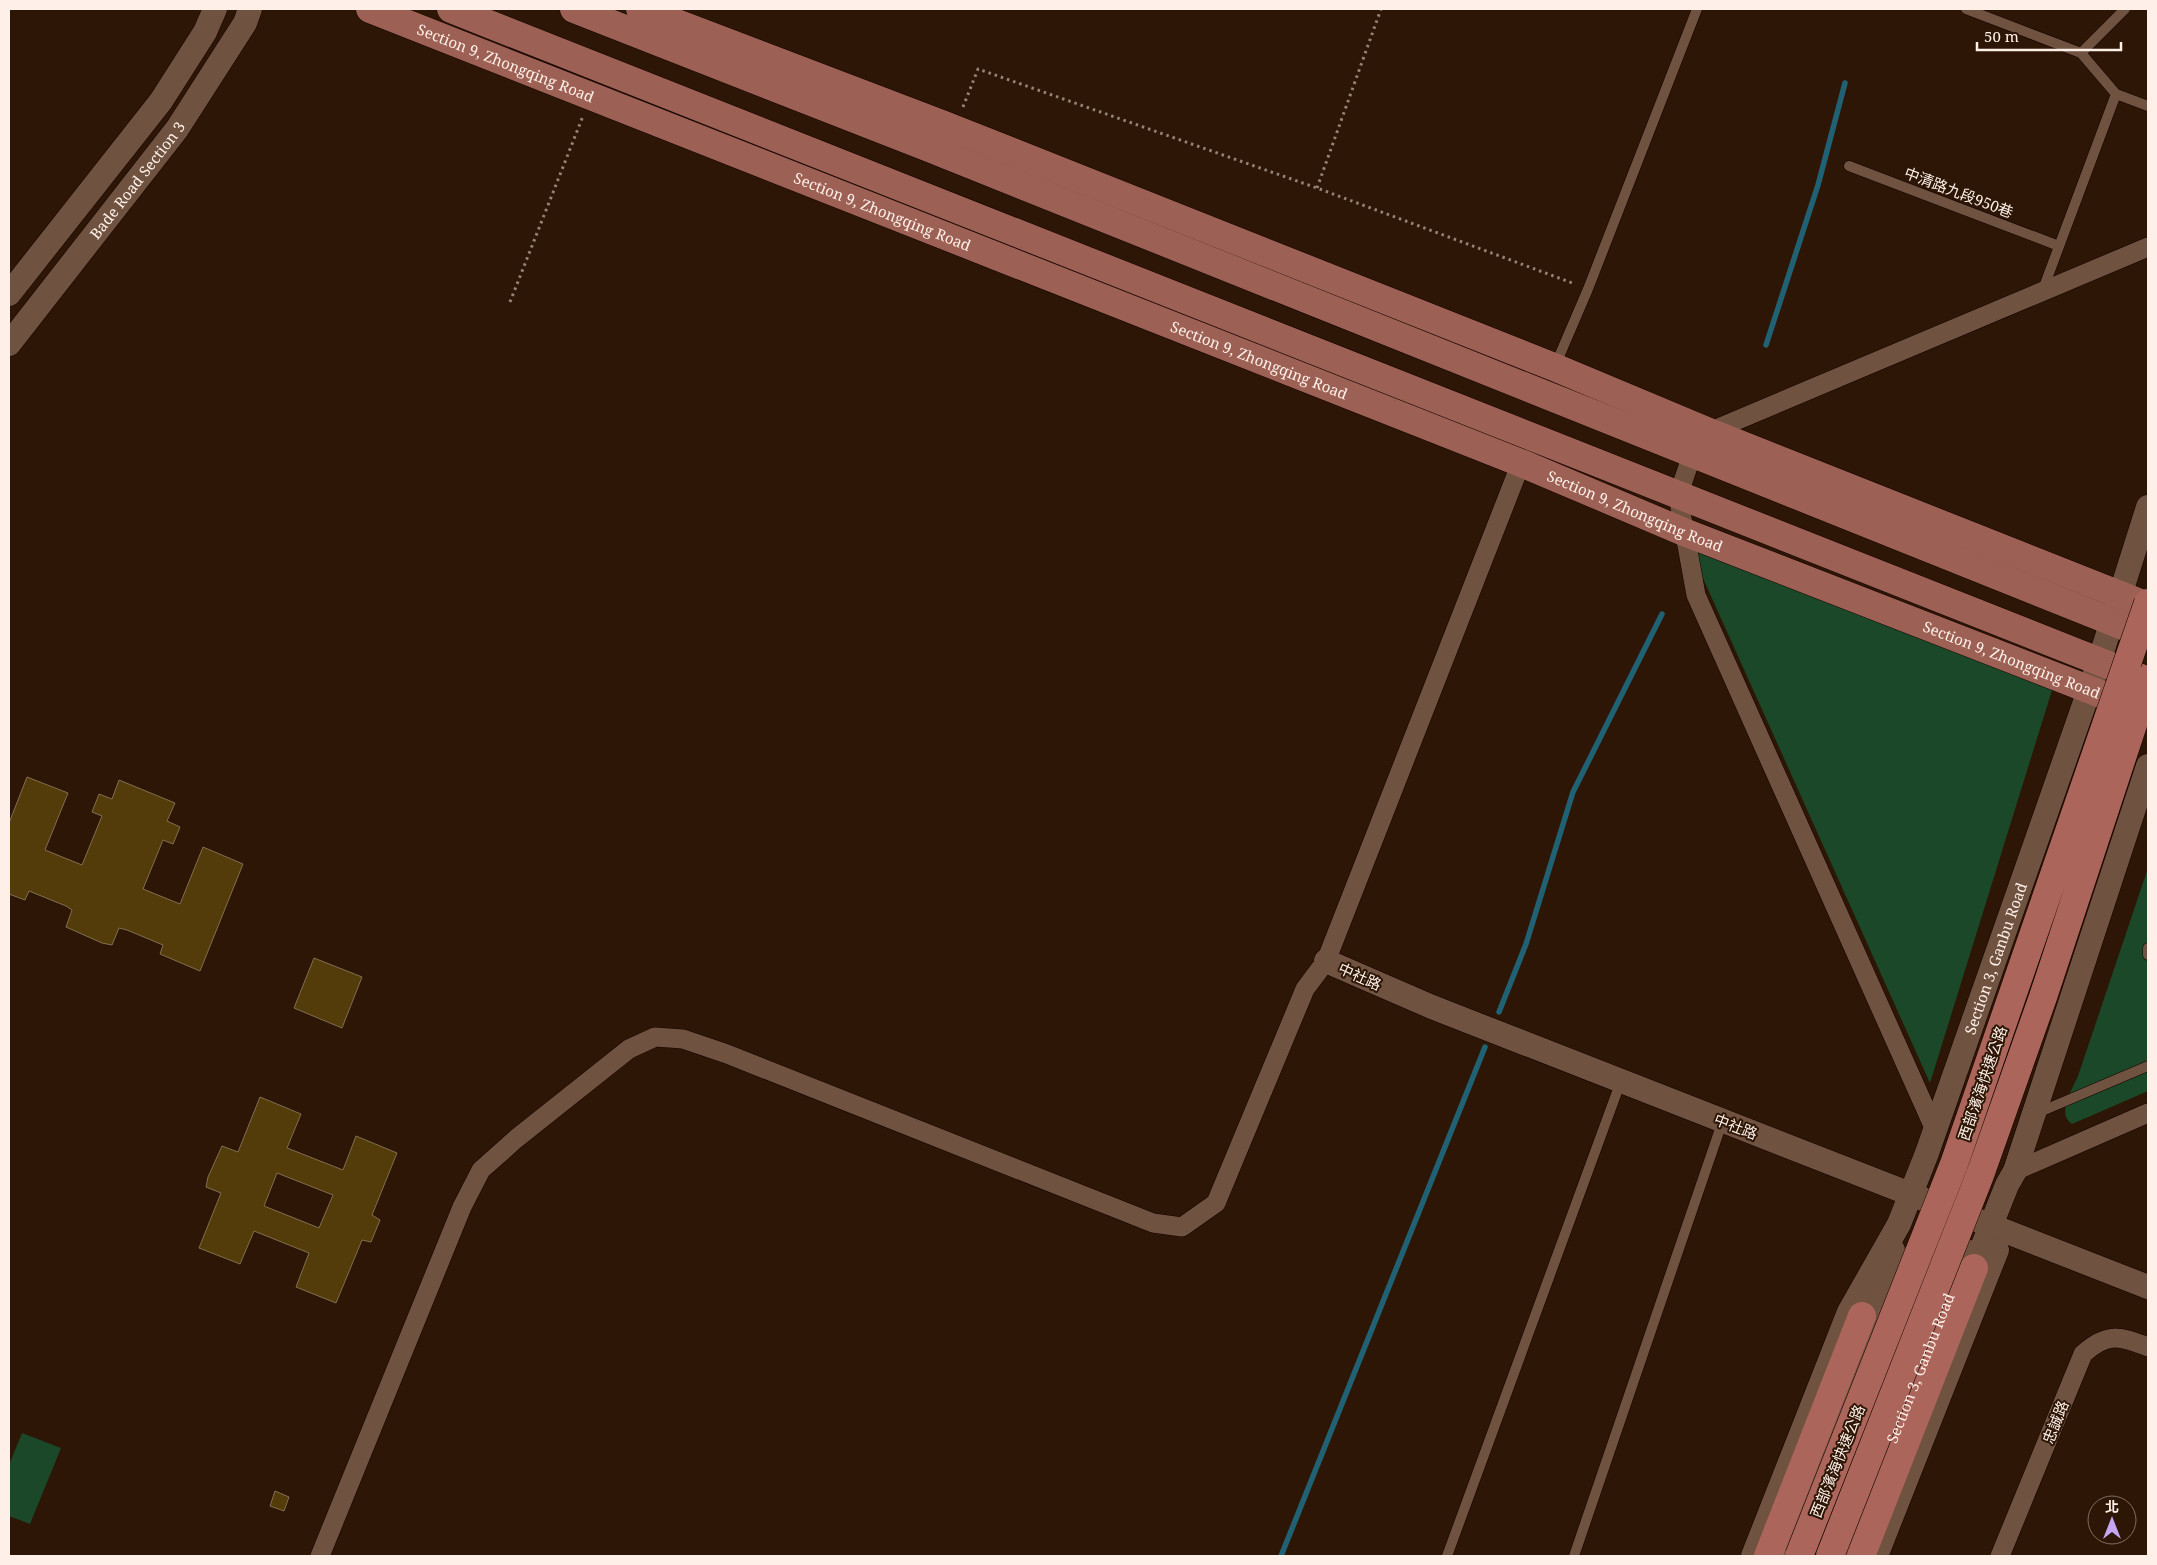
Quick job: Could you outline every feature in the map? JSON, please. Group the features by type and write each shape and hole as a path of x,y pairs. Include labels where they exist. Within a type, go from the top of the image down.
{"highway":[{"name":"西部濱海快速公路","path":"1799,1556 1954,1164 2148,605"},
{"name":"西部濱海快速公路","path":"1830,1556 1980,1175 2043,997 2148,680"},
{"path":"1861,1556 1974,1268"},
{"path":"1768,1556 1862,1316"}],"main road":[{"name":"Section 9, Zhongqing Road","path":"370,9 1521,463 1684,532 2148,712"},
{"name":"Section 9, Zhongqing Road","path":"451,9 1678,496 2148,680"},
{"path":"574,9 929,148 2148,636"},
{"path":"640,9 955,129 1554,367 1709,432 2121,596 2148,605"}],"street":[{"name":"Bade Road Section 3","path":"9,294 161,101 205,32 215,9"},
{"name":"Bade Road Section 3","path":"9,344 177,128 245,23 250,9"},
{"path":"1935,1130 1696,595 1678,496 1692,455 1709,432 2148,247"},
{"path":"320,1556 462,1207 481,1170 517,1138 628,1048 655,1037 683,1039 736,1057 1153,1223 1182,1227 1216,1203 1305,989 1326,961 1521,463"},
{"name":"Section 3, Ganbu Road","path":"1862,1316 1935,1130 2113,622 2148,507"},
{"name":"Section 3, Ganbu Road","path":"1974,1268 2011,1178 2034,1114 2148,766"},
{"name":"中社路","path":"1326,961 1432,1007 2148,1287"},
{"path":"2011,1178 2148,1113"},
{"name":"Section 3, Ganbu Road","path":"1753,1556 1849,1312 1899,1224"},
{"name":"Section 3, Ganbu Road","path":"1784,1556 1876,1321 1899,1224"},
{"name":"Section 3, Ganbu Road","path":"1846,1556 1992,1225"},
{"name":"Section 3, Ganbu Road","path":"1876,1556 1992,1225"},
{"name":"忠誠路","path":"2000,1556 2083,1354 2097,1341 2122,1337 2148,1347"}],"lane":[{"path":"1554,367 1588,289 1697,9"},
{"path":"1966,9 2081,53 2116,94 2148,106"},
{"path":"2081,53 2125,9"},
{"path":"2041,292 2116,94"},
{"name":"中清路九段950巷","path":"1849,166 2059,246"},
{"path":"2148,948 2148,956"},
{"path":"2034,1114 2148,1066"},
{"path":"1447,1556 1621,1081"},
{"path":"1574,1556 1723,1120"}],"path":[{"path":"1317,188 1381,9"},
{"path":"955,129 978,69 1317,188 1588,289"},
{"path":"510,302 591,96"}],"green space":[{"path":"1688,545 2053,687 1930,1083"},
{"path":"2148,868 2148,1091 2072,1124 2067,1120 2065,1108 2078,1076"},
{"path":"22,1433 61,1448 30,1524 9,1516 9,1465"}],"building":[{"path":"27,777 68,793 45,850 82,865 102,816 92,812 99,794 112,799 119,780 175,803 167,821 180,827 173,844 163,840 143,889 180,904 203,847 243,864 200,971 160,954 163,945 127,930 119,928 112,945 102,943 66,927 72,910 66,906 29,891 25,900 9,894 9,823"},
{"path":"314,958 362,977 342,1028 294,1008"},
{"path":"260,1097 301,1114 287,1148 343,1170 356,1136 397,1153 372,1215 380,1220 371,1242 362,1240 336,1303 296,1287 309,1253 254,1231 240,1264 199,1248 221,1193 206,1187 208,1177 222,1146 238,1152","holes":["277,1173 333,1195 319,1228 264,1206"]},
{"path":"275,1491 289,1497 284,1511 270,1506"}],"waterway":[{"path":"1766,345 1818,185 1845,83"},
{"path":"1499,1012 1526,944 1573,792 1662,614"},
{"path":"1281,1556 1485,1047"}]}
